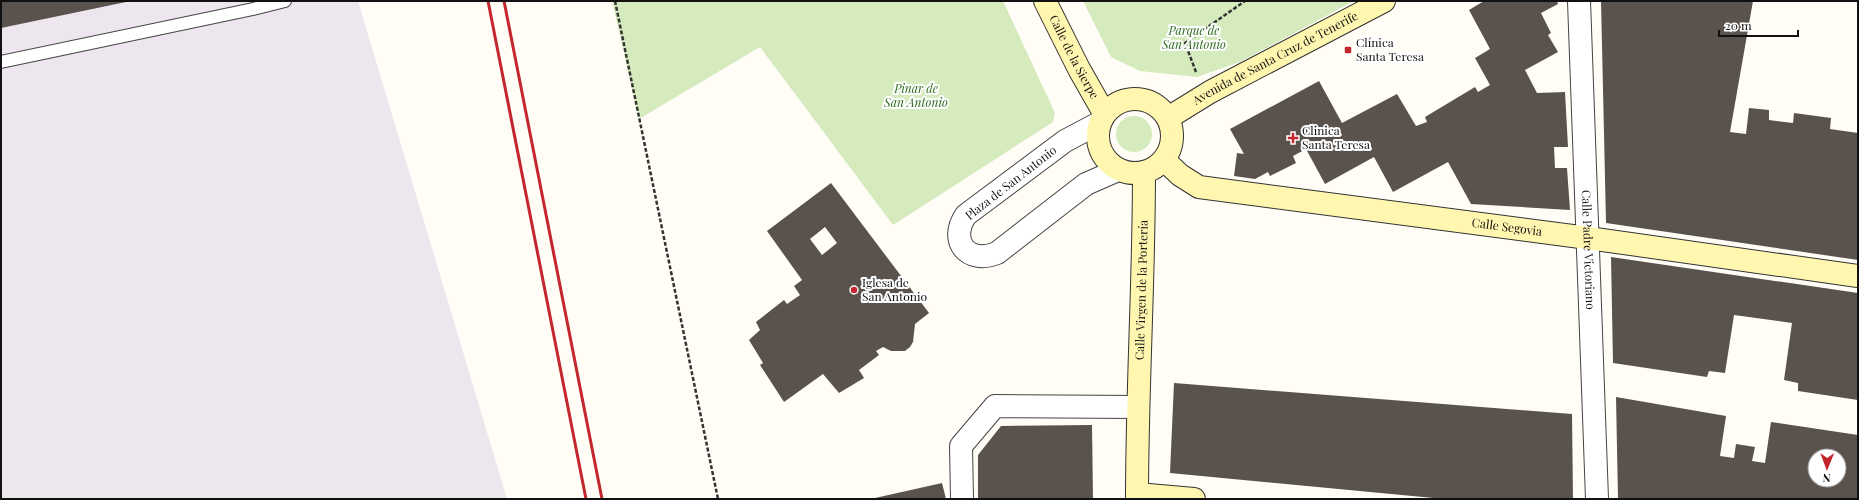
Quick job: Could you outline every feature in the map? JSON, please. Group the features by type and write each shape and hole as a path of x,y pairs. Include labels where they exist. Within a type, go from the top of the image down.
{"street":[{"name":"Calle de la Sierpe","path":"1045,1 1102,118"},
{"name":"Avenida de Santa Cruz de Tenerife","path":"1168,118 1210,92 1384,1"},
{"name":"Calle Padre Victoriano","path":"1579,1 1596,499"},
{"path":"1138,98 1150,101 1161,108 1168,118 1172,128 1170,150 1164,160 1155,167 1144,172 1131,173 1118,170 1107,162 1100,150 1097,137 1102,118 1114,104 1125,99 1138,98"},
{"name":"Plaza de San Antonio","path":"1102,118 1065,141 966,216 959,228 960,241 964,249 971,254 980,257 997,253 1086,184 1118,170"},
{"name":"Calle Segovia","path":"1164,160 1180,175 1199,187 1588,238 1858,276"},
{"name":"Calle Virgen de la Portería","path":"1137,497 1138,407 1144,233 1144,172"},
{"path":"962,499 961,446 995,406 1138,407"},
{"path":"1137,497 1194,499"}],"lane":[{"path":"1,62 285,1"}],"path":[{"path":"615,1 718,499"},
{"path":"1210,92 1199,78 1185,44 1245,1"}],"shaded area":[{"path":"1,1 358,1 507,499 1,499"}],"green space":[{"name":"Pinar de San Antonio","path":"612,1 1003,1 1055,113 1053,122 893,225 760,47 639,119"},
{"name":"Parque de San Antonio","path":"1083,1 1354,1 1240,62 1197,77 1140,71 1111,57"},
{"path":"1138,116 1147,121 1151,127 1151,141 1147,147 1138,152 1130,152 1121,147 1117,141 1116,130 1121,121 1127,117"}],"building":[{"path":"1,1 126,1 126,2 1,28"},
{"path":"1484,1 1557,1 1558,4 1541,13 1551,33 1548,35 1558,52 1525,70 1537,93 1565,92 1568,147 1554,147 1555,168 1567,168 1570,210 1471,204 1448,162 1393,192 1374,157 1325,184 1306,149 1293,156 1296,163 1270,176 1268,172 1255,179 1234,176 1237,153 1244,154 1230,129 1319,81 1342,123 1397,94 1416,126 1427,122 1425,117 1475,87 1478,92 1490,85 1475,58 1490,49 1469,10"},
{"path":"1601,1 1753,1 1730,132 1746,134 1749,108 1769,110 1769,120 1793,123 1794,113 1831,118 1830,129 1858,133 1858,260 1606,223"},
{"name":"Iglesa de San Antonio","path":"831,183 929,313 915,324 913,342 910,347 905,351 891,351 883,347 876,351 879,355 859,370 864,378 839,393 823,374 784,402 760,365 763,363 749,340 760,330 756,322 784,300 787,304 800,295 794,286 802,280 767,231","holes":["825,227 837,243 822,255 810,239"]},
{"path":"1611,257 1858,293 1858,400 1798,391 1798,383 1784,380 1792,323 1734,315 1725,373 1709,371 1707,377 1613,363"},
{"path":"1174,383 1572,414 1573,499 1444,499 1170,473"},
{"path":"1616,397 1726,416 1720,456 1734,458 1736,444 1755,447 1752,461 1765,463 1771,422 1858,435 1858,499 1618,499"},
{"path":"1092,425 1093,499 978,499 978,455 1001,426"},
{"path":"942,483 946,499 875,499 875,498"}],"railway":[{"path":"488,1 586,499"},
{"path":"504,1 602,499"}],"place":[{"name":"Clínica Santa Teresa","path":"1348,50"},
{"name":"Clinica Santa Teresa","path":"1293,138"},
{"name":"Iglesa de San Antonio","path":"854,290"}]}
